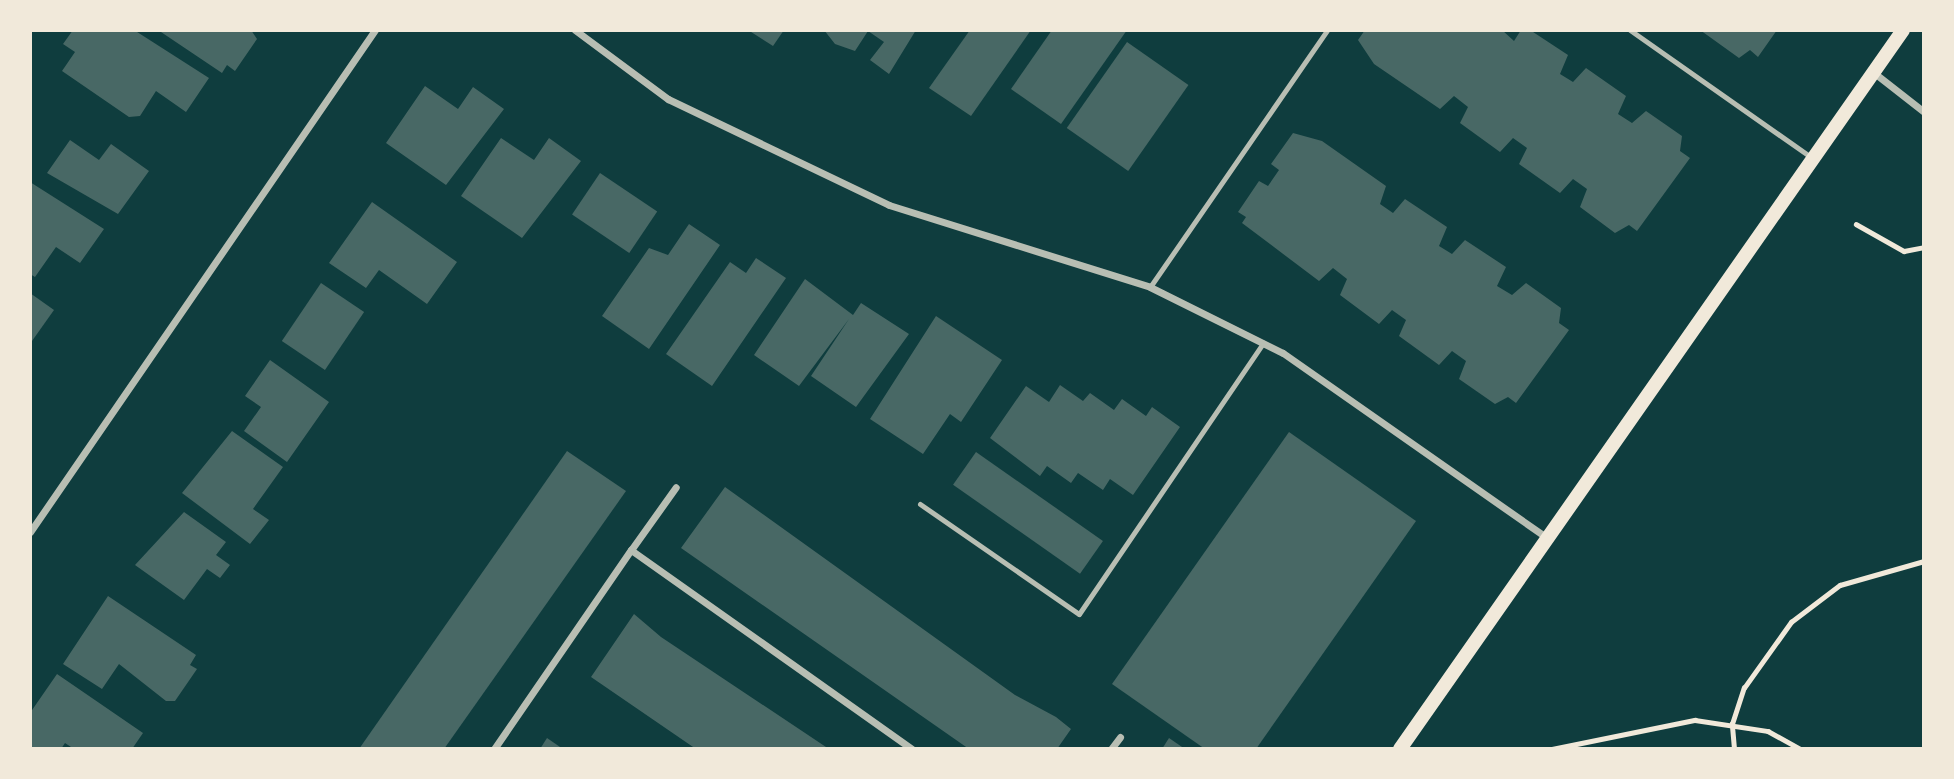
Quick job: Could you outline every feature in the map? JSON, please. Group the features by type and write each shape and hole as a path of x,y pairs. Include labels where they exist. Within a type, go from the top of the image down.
{"main road":[{"path":"1400,749 1903,30"}],"street":[{"path":"30,532 375,30"},
{"path":"575,30 668,99 889,205 1150,287 1263,343 1547,538"},
{"path":"1873,72 1924,112"},
{"path":"494,749 676,487"},
{"path":"631,550 912,749"},
{"path":"1111,749 1120,737"}],"lane":[{"path":"1150,287 1327,30"},
{"path":"1630,30 1814,159"},
{"path":"920,504 1079,614 1263,343"}],"path":[{"path":"1856,224 1904,251 1924,247"},
{"path":"1734,749 1732,724 1744,688 1791,622 1840,585 1924,561"},
{"path":"1552,749 1695,720 1768,732 1800,749"}],"building":[{"path":"73,30 134,30 209,78 186,112 156,91 140,116 129,117 62,71 75,52 63,44"},
{"path":"158,30 251,30 257,39 235,71 227,65 222,73"},
{"path":"748,30 784,30 773,46"},
{"path":"824,30 916,30 889,74 870,60 884,42 868,31 855,51 835,44"},
{"path":"970,30 1031,30 971,116 929,88"},
{"path":"1052,30 1127,30 1061,124 1011,89"},
{"path":"1365,30 1502,30 1514,41 1521,30 1530,30 1568,55 1560,74 1573,82 1586,68 1626,96 1618,114 1632,123 1646,111 1682,136 1680,151 1690,158 1637,231 1629,225 1615,233 1580,207 1587,189 1573,179 1560,193 1519,164 1527,148 1513,138 1500,152 1460,123 1468,107 1454,96 1440,109 1374,64 1358,40"},
{"path":"1700,30 1777,30 1758,57 1750,50 1739,58"},
{"path":"1127,42 1188,85 1128,171 1067,128"},
{"path":"425,86 458,109 473,87 504,109 446,185 386,143"},
{"path":"1293,133 1322,141 1386,186 1380,204 1393,213 1405,199 1447,227 1439,246 1452,254 1465,240 1506,267 1497,286 1512,295 1526,283 1561,308 1559,323 1569,330 1516,403 1508,397 1495,404 1459,379 1466,361 1452,351 1439,365 1399,336 1406,320 1392,310 1379,324 1340,295 1347,279 1333,268 1319,281 1242,223 1246,217 1238,212 1259,181 1268,186 1279,170 1271,164"},
{"path":"501,138 534,160 549,138 581,161 522,238 461,196"},
{"path":"70,140 99,160 111,144 149,171 118,214 47,173"},
{"path":"600,173 657,212 629,253 572,214"},
{"path":"30,182 104,229 80,263 56,247 35,277 30,274"},
{"path":"372,202 457,262 427,304 379,270 366,288 329,263"},
{"path":"689,224 720,245 649,349 602,316 649,248 668,255"},
{"path":"756,258 786,278 712,386 666,354 730,262 746,273"},
{"path":"805,279 853,315 861,303 909,334 856,407 811,376 849,319 799,386 754,355"},
{"path":"321,283 364,312 325,370 282,341"},
{"path":"30,293 54,310 32,341 30,339"},
{"path":"936,316 1002,360 961,422 950,414 923,454 870,419"},
{"path":"270,360 329,402 287,462 244,431 261,407 245,396"},
{"path":"1060,385 1083,401 1090,393 1114,410 1122,399 1146,416 1152,407 1180,427 1133,495 1110,479 1103,490 1078,473 1071,483 1047,466 1040,476 990,438 1026,386 1049,402"},
{"path":"232,431 283,467 253,509 269,520 250,544 182,493"},
{"path":"1289,432 1416,521 1256,749 1205,749 1112,684"},
{"path":"567,451 626,491 444,749 359,749"},
{"path":"976,452 1103,541 1080,574 953,485"},
{"path":"725,487 1015,695 1056,717 1071,729 1057,749 969,749 681,548"},
{"path":"184,512 226,542 216,555 230,565 220,578 207,569 184,600 135,565"},
{"path":"108,596 196,655 190,665 197,669 175,701 166,701 119,664 102,689 63,664"},
{"path":"634,614 661,637 829,749 696,749 591,677"},
{"path":"57,674 143,733 132,749 74,749 65,743 61,749 30,749 30,713"},
{"path":"547,738 563,749 540,749"},
{"path":"1169,738 1185,749 1162,749"}]}
